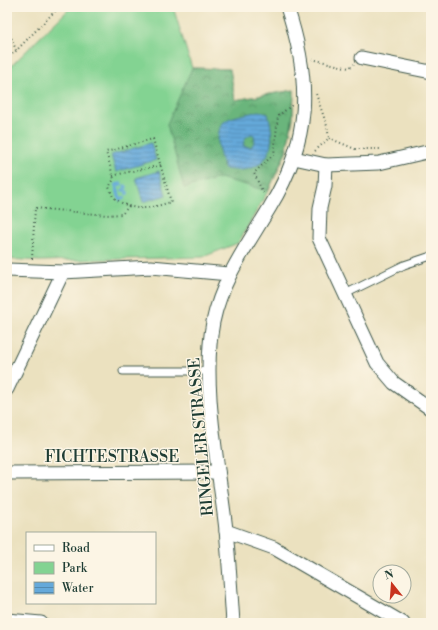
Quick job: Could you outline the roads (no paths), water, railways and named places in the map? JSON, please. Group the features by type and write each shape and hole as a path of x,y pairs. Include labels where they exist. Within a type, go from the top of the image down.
{"street":[{"name":"RINGELER STRASSE","path":"233,623 226,531 218,472 209,371 213,322 219,300 229,274 300,160 302,126 310,94 287,7"},
{"path":"362,58 431,72"},
{"path":"300,160 326,165 379,163 431,151"},
{"path":"326,165 325,186 320,208 319,238 377,363 394,383 431,408"},
{"path":"7,270 63,272 151,267 229,274"},
{"path":"7,389 63,272"},
{"name":"FICHTESTRASSE","path":"7,473 218,472"},
{"path":"226,531 274,548 403,623"},
{"path":"7,620 41,623"}],"lane":[{"path":"345,294 404,265 431,256"},
{"path":"122,371 209,371"}],"water":[{"path":"259,111 268,114 271,127 272,139 266,158 259,164 250,168 239,170 225,169 218,144 221,125 233,117","holes":["251,134 254,135 255,141 251,147 243,146 245,138"]},
{"path":"151,143 156,160 116,172 111,155"},
{"path":"159,171 166,195 143,202 136,178"}],"waterway":[{"path":"121,184 116,185 120,199 124,198"}]}
